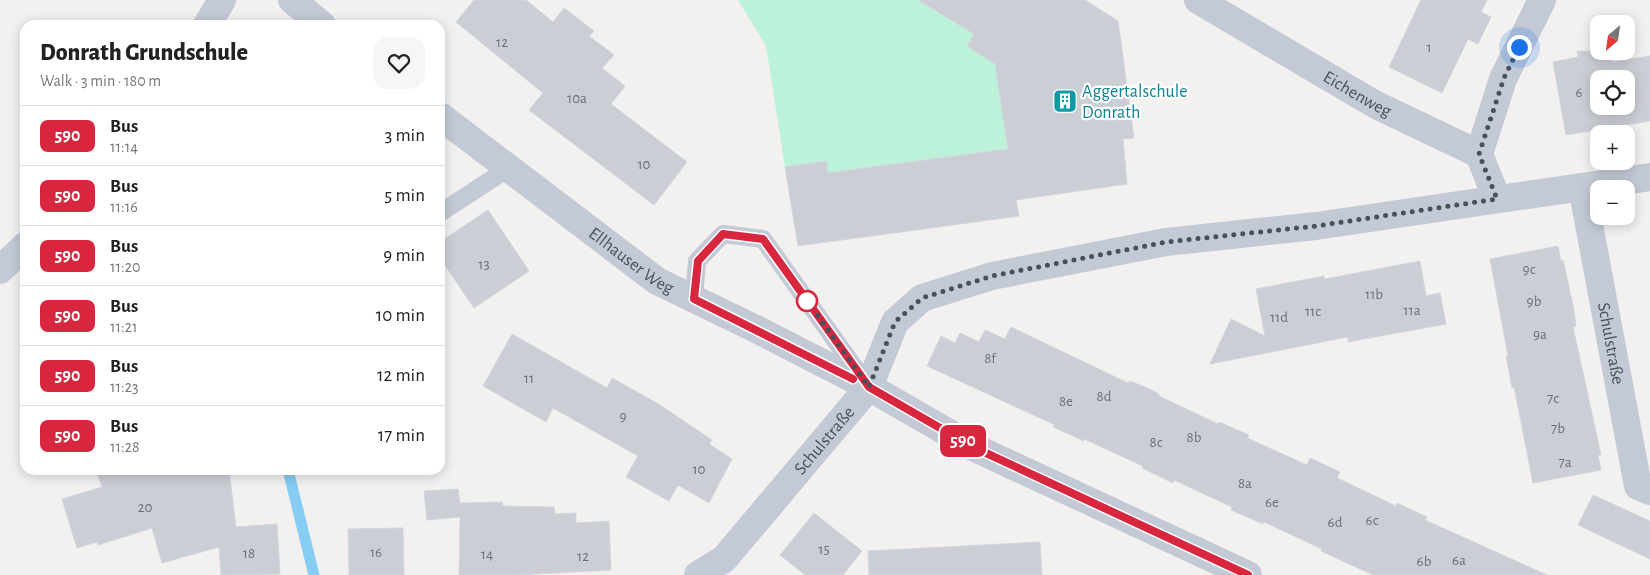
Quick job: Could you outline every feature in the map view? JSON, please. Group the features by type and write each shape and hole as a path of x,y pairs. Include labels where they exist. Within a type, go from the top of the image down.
{"street":[{"path":"210,20 222,0"},
{"path":"292,0 316,20"},
{"name":"Eichenweg","path":"1198,0 1376,105 1479,154"},
{"path":"1497,199 1479,154 1504,78 1542,0"},
{"name":"Ellhauser Weg","path":"445,120 657,281 869,387 973,447 1248,575"},
{"name":"Schulstraße","path":"698,575 724,559 869,387 895,322 922,298 984,279 1166,242 1316,226 1650,177"},
{"name":"Schulstraße","path":"1582,187 1638,486 1650,491"},
{"path":"0,270 20,251"}],"lane":[{"path":"445,210 509,168"},
{"path":"694,299 698,261 723,234 763,239 869,387"}],"green space":[{"path":"738,0 918,0 974,34 967,46 995,64 1008,149 827,173 827,161 785,167 766,46"}],"building":[{"path":"474,0 526,0 553,22 564,8 594,31 589,36 614,55 602,68 625,86 611,104 687,162 654,205 529,110 543,93 456,22"},
{"name":"Aggertalschule Donrath","path":"918,0 1085,0 1118,21 1134,138 1123,139 1127,184 1016,200 1019,216 798,246 785,167 827,161 827,173 1008,149 995,64 967,46 974,34"},
{"path":"1421,0 1487,0 1481,12 1491,17 1478,44 1468,39 1442,93 1389,67"},
{"path":"1577,51 1590,51 1590,60 1612,60 1612,62 1635,60 1635,58 1650,56 1650,121 1626,125 1590,125 1590,131 1566,135 1553,62 1578,57"},
{"path":"488,210 529,271 474,308 445,265 445,239"},
{"path":"1558,246 1574,310 1576,326 1573,327 1601,455 1598,455 1601,470 1533,483 1514,387 1512,388 1506,356 1508,355 1490,259"},
{"path":"1420,261 1426,296 1440,293 1446,324 1348,342 1348,337 1210,364 1231,319 1265,336 1256,289 1324,276 1325,279"},
{"path":"1011,327 1128,383 1130,381 1145,387 1159,394 1159,396 1218,424 1219,422 1249,435 1247,438 1307,465 1310,458 1340,472 1337,478 1396,506 1397,503 1427,517 1425,520 1547,575 1373,575 1321,551 1322,549 1264,522 1263,524 1231,510 1232,507 1174,480 1173,483 1142,468 1143,466 1053,427 1055,425 927,366 941,336 955,343 960,333 979,342 985,330 1005,339"},
{"path":"512,334 607,388 612,378 660,405 712,440 709,444 732,459 709,503 678,485 669,501 626,477 638,456 553,408 546,422 483,386"},
{"path":"98,475 230,475 236,527 277,524 280,574 221,575 219,547 162,563 152,528 98,545 97,542 77,548 62,499 102,487"},
{"path":"458,489 460,503 503,502 502,506 554,507 555,514 576,513 576,523 609,521 611,570 516,575 459,575 460,517 427,520 424,491"},
{"path":"1593,495 1650,521 1650,559 1578,525"},
{"path":"814,513 862,551 843,575 805,575 780,555"},
{"path":"403,528 404,575 349,575 348,529"},
{"path":"1040,542 1042,575 869,575 868,551"}],"waterway":[{"path":"289,475 314,575"}],"bus line":[{"name":"590","path":"853,379 694,299 698,261 723,234 763,239 869,387 973,447 1248,575"}],"place":[{"name":"Aggertalschule Donrath","path":"1065,101"}],"route":[{"path":"807,301 869,387 895,322 922,298 992,276 1166,242 1316,226 1497,199 1479,154 1504,78 1519,47"}]}
